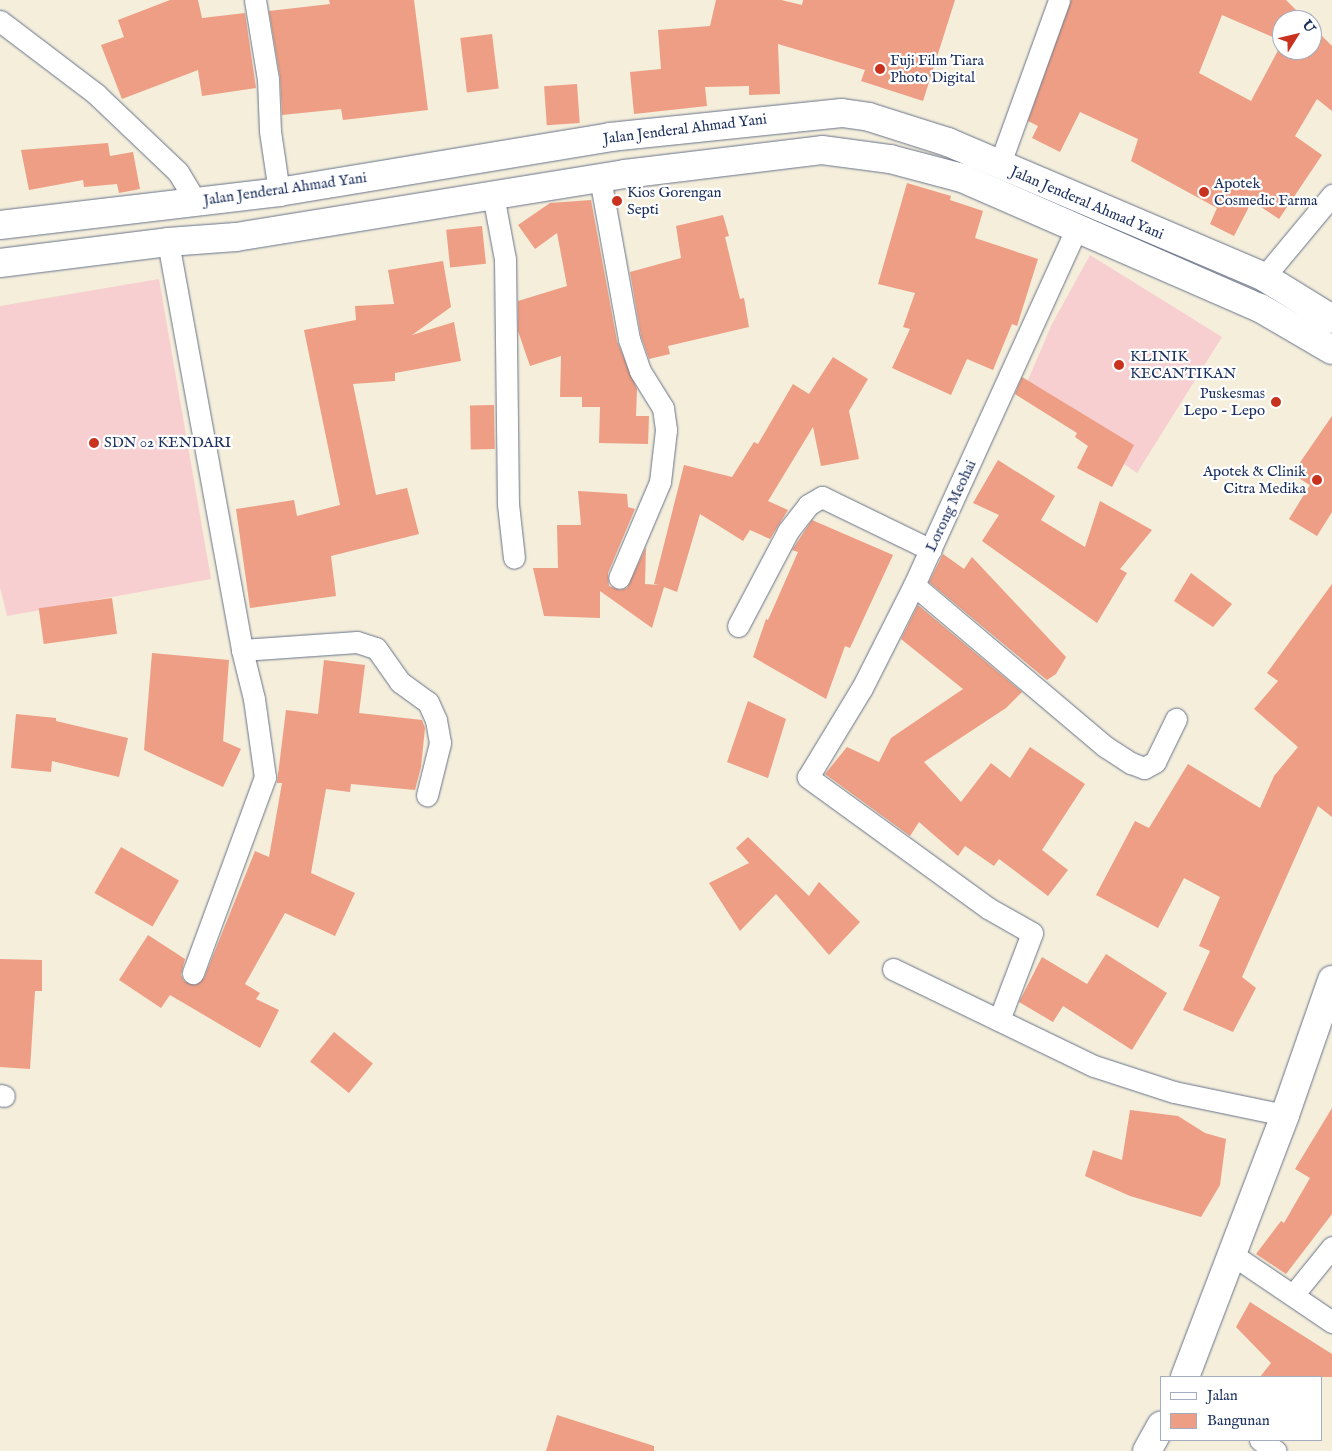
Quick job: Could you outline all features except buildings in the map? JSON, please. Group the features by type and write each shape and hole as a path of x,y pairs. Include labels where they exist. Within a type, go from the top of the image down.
{"main road":[{"name":"Jalan Jenderal Ahmad Yani","path":"0,225 279,192 610,137 816,114 869,117 904,126 948,142 999,166 1264,277 1332,320"},
{"name":"Jalan Jenderal Ahmad Yani","path":"0,263 168,242 236,237 600,178 822,150 862,154 962,178 1260,308 1332,350"},
{"path":"1185,1376 1285,1115 1332,980"},
{"path":"1147,1451 1160,1428"}],"street":[{"path":"255,0 268,79 270,131 279,192"},
{"path":"999,166 1059,0"},
{"path":"0,20 96,94 178,172 196,202"},
{"path":"600,178 629,339 640,371 663,408 666,430 660,482 619,578"},
{"path":"494,194 505,259 508,504 514,558"},
{"path":"1264,277 1332,196"},
{"name":"Lorong Meohai","path":"999,1020 1032,933 988,908 808,777 862,688 914,585 1077,227"},
{"path":"168,242 242,650 254,700 265,777 193,972"},
{"path":"738,626 788,531 808,505 822,497 931,550"},
{"path":"914,585 1106,747 1131,763 1144,768 1155,762 1176,719"},
{"path":"242,650 356,642 376,648 400,682 428,702 436,720 440,743 428,795"},
{"path":"894,969 1094,1066 1174,1092 1285,1115"},
{"path":"1293,1294 1332,1247"},
{"path":"1233,1255 1332,1322"},
{"path":"1261,1441 1276,1451"}],"shaded area":[{"name":"KLINIK KECANTIKAN","path":"1090,255 1222,337 1137,473 1022,394 1052,324"},
{"name":"SDN 02 KENDARI","path":"159,279 211,579 7,616 0,587 0,306"}],"place":[{"name":"Fuji Film Tiara Photo Digital","path":"880,69"},
{"name":"Apotek Cosmedic Farma","path":"1204,192"},
{"name":"Kios Gorengan Septi","path":"617,201"},
{"name":"KLINIK KECANTIKAN","path":"1119,365"},
{"name":"Puskesmas Lepo - Lepo","path":"1276,402"},
{"name":"SDN 02 KENDARI","path":"94,443"},
{"name":"Apotek & Clinik Citra Medika","path":"1317,480"}]}
